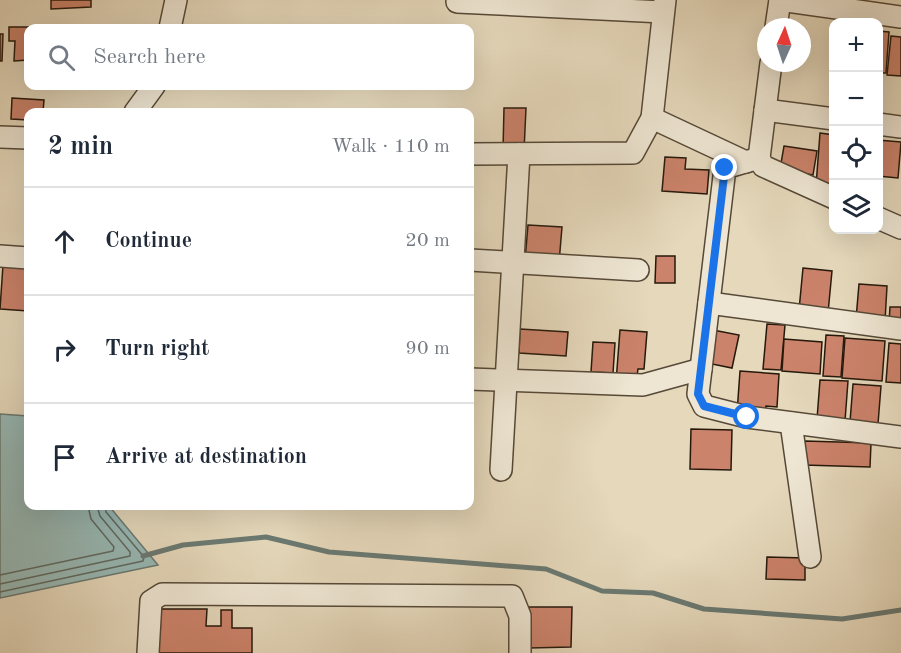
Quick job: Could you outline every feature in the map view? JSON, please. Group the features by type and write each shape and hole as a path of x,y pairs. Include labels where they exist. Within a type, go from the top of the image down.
{"street":[{"path":"171,24 176,0"},
{"path":"777,18 780,0 897,11"},
{"path":"457,2 664,6 652,118 633,153 474,154"},
{"path":"753,160 765,110 770,72"},
{"path":"138,108 151,90"},
{"path":"765,110 829,118"},
{"path":"652,118 753,160 829,196"},
{"path":"883,125 901,127"},
{"path":"0,137 24,138"},
{"path":"501,470 519,154"},
{"path":"753,160 725,168 698,394 704,406 747,417 901,437"},
{"path":"883,220 901,228"},
{"path":"0,242 24,243"},
{"path":"0,256 24,258"},
{"path":"474,260 638,270"},
{"path":"709,303 901,329"},
{"path":"474,379 643,385 701,369"},
{"path":"791,423 810,556"},
{"path":"148,653 151,602 162,594 512,596 520,616 520,653"}],"water":[{"path":"0,414 24,416 24,510 112,510 158,565 0,598"}],"building":[{"path":"51,0 91,0 91,7 51,9"},
{"path":"9,27 24,27 24,60 14,61 15,41 9,41"},
{"path":"883,31 889,32 886,73 883,73"},
{"path":"0,34 3,34 2,61 0,61"},
{"path":"891,36 901,37 901,76 887,75"},
{"path":"12,98 44,100 43,108 24,108 24,120 11,119"},
{"path":"504,108 526,108 524,151 503,150"},
{"path":"820,133 829,134 829,187 816,186"},
{"path":"883,140 901,142 898,178 883,176"},
{"path":"784,146 817,151 813,175 780,169"},
{"path":"665,157 686,158 685,169 709,170 707,194 662,191"},
{"path":"528,225 562,227 559,263 525,260"},
{"path":"656,256 675,256 675,283 655,283"},
{"path":"3,265 24,267 24,311 0,309"},
{"path":"803,268 832,271 828,313 799,310"},
{"path":"859,284 887,286 885,321 856,319"},
{"path":"890,307 901,307 901,323 889,323"},
{"path":"767,324 785,325 781,370 763,369"},
{"path":"520,329 568,332 566,356 519,353"},
{"path":"620,330 647,332 644,369 638,369 636,383 616,382"},
{"path":"713,330 739,335 732,368 707,363"},
{"path":"826,335 844,336 841,377 823,376"},
{"path":"845,338 885,341 882,381 842,378"},
{"path":"784,339 822,342 820,374 782,371"},
{"path":"593,342 615,343 613,373 591,372"},
{"path":"889,343 901,344 901,383 886,382"},
{"path":"740,371 779,374 777,407 766,406 765,415 737,413"},
{"path":"820,380 848,381 845,421 817,419"},
{"path":"853,384 881,386 878,424 850,422"},
{"path":"691,429 732,430 731,470 690,469"},
{"path":"805,441 871,443 870,467 804,465"},
{"path":"767,557 805,558 805,580 766,579"},
{"path":"529,607 572,607 571,647 529,648"},
{"path":"156,609 207,609 206,626 221,626 221,610 232,610 232,628 252,628 252,653 156,653"}],"waterway":[{"path":"143,556 183,545 266,537 329,552 546,569 602,591 653,593 704,609 842,619 901,610"}],"route":[{"path":"725,168 698,394 704,406 747,417"}]}
